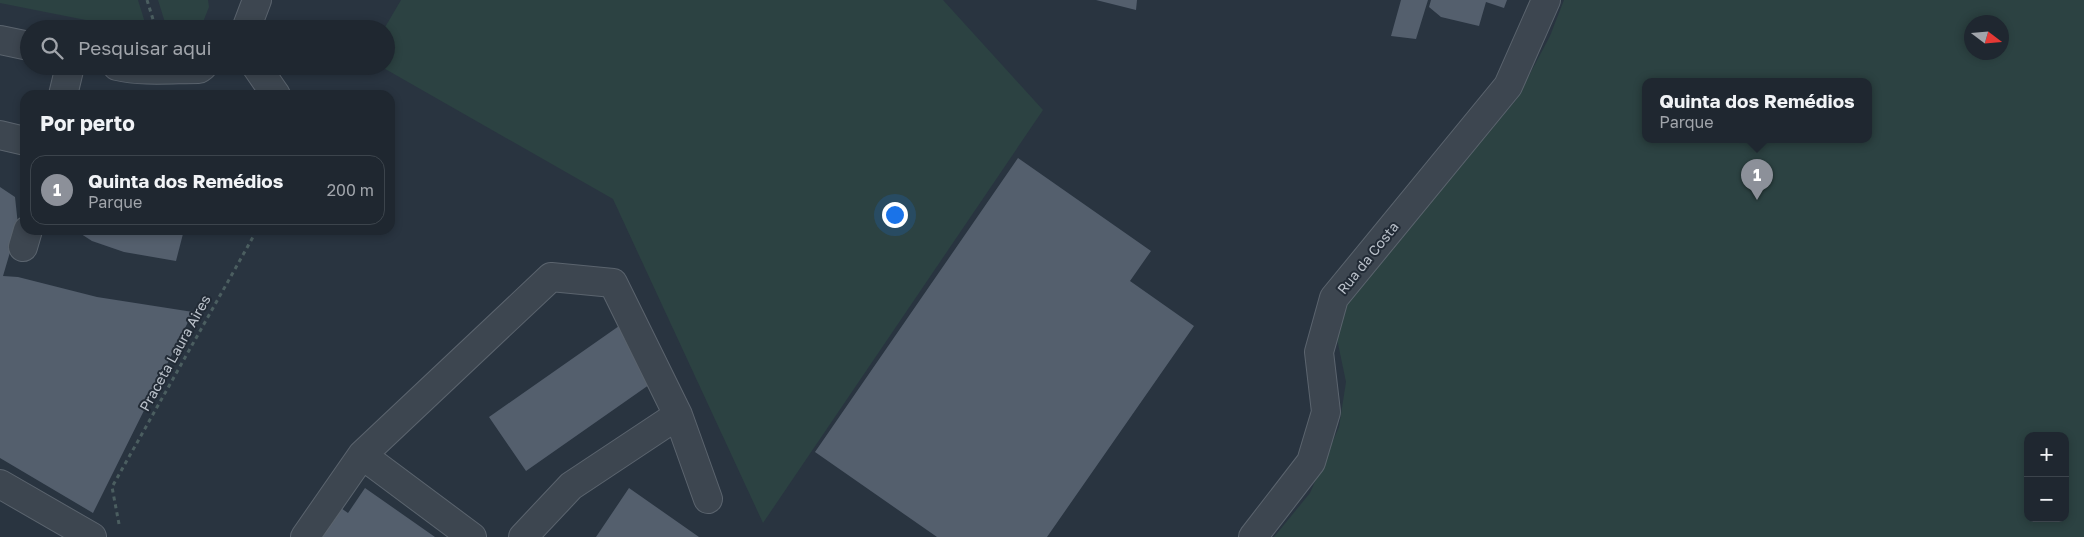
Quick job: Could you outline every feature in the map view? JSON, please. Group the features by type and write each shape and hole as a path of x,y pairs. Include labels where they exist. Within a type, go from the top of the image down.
{"street":[{"path":"249,20 257,0"},
{"name":"Rua da Costa","path":"1253,537 1311,462 1326,412 1319,352 1334,298 1508,86 1546,0"},
{"path":"0,40 20,44"},
{"path":"64,90 68,75"},
{"path":"262,75 273,90"},
{"path":"0,135 20,140"},
{"path":"305,537 362,455 551,277 613,282 678,415 708,499"},
{"path":"523,537 571,486 678,415"},
{"path":"362,455 472,537"},
{"path":"0,484 92,537"}],"path":[{"path":"147,0 153,20"},
{"name":"Praceta Laura Aires","path":"120,529 112,487 254,235"}],"green space":[{"path":"0,0 138,0 144,20 86,20 0,3"},
{"path":"158,0 208,0 209,7 204,20 164,20"},
{"path":"401,0 943,0 1043,110 763,523 613,199 395,75 395,20 389,20"},
{"path":"1564,0 2084,0 2084,537 1274,537 1310,493 1339,427 1346,382 1336,334 1346,301 1516,100 1550,36"}],"building":[{"path":"1096,0 1137,0 1136,10"},
{"path":"1401,0 1428,0 1416,39 1391,36"},
{"path":"1431,0 1507,0 1504,8 1486,2 1479,26 1441,17 1429,7"},
{"path":"1018,158 1151,251 1130,281 1194,326 1047,537 937,537 815,452"},
{"path":"0,187 15,197 18,225 3,276 18,277 97,297 193,312 93,513 0,458"},
{"path":"83,235 183,235 176,261 124,252 92,241"},
{"path":"619,326 656,380 526,471 489,417"},
{"path":"365,488 435,537 317,537 338,506 348,513"},
{"path":"629,488 699,537 596,537"}],"place":[{"name":"Quinta dos Remédios","path":"1757,200"}]}
